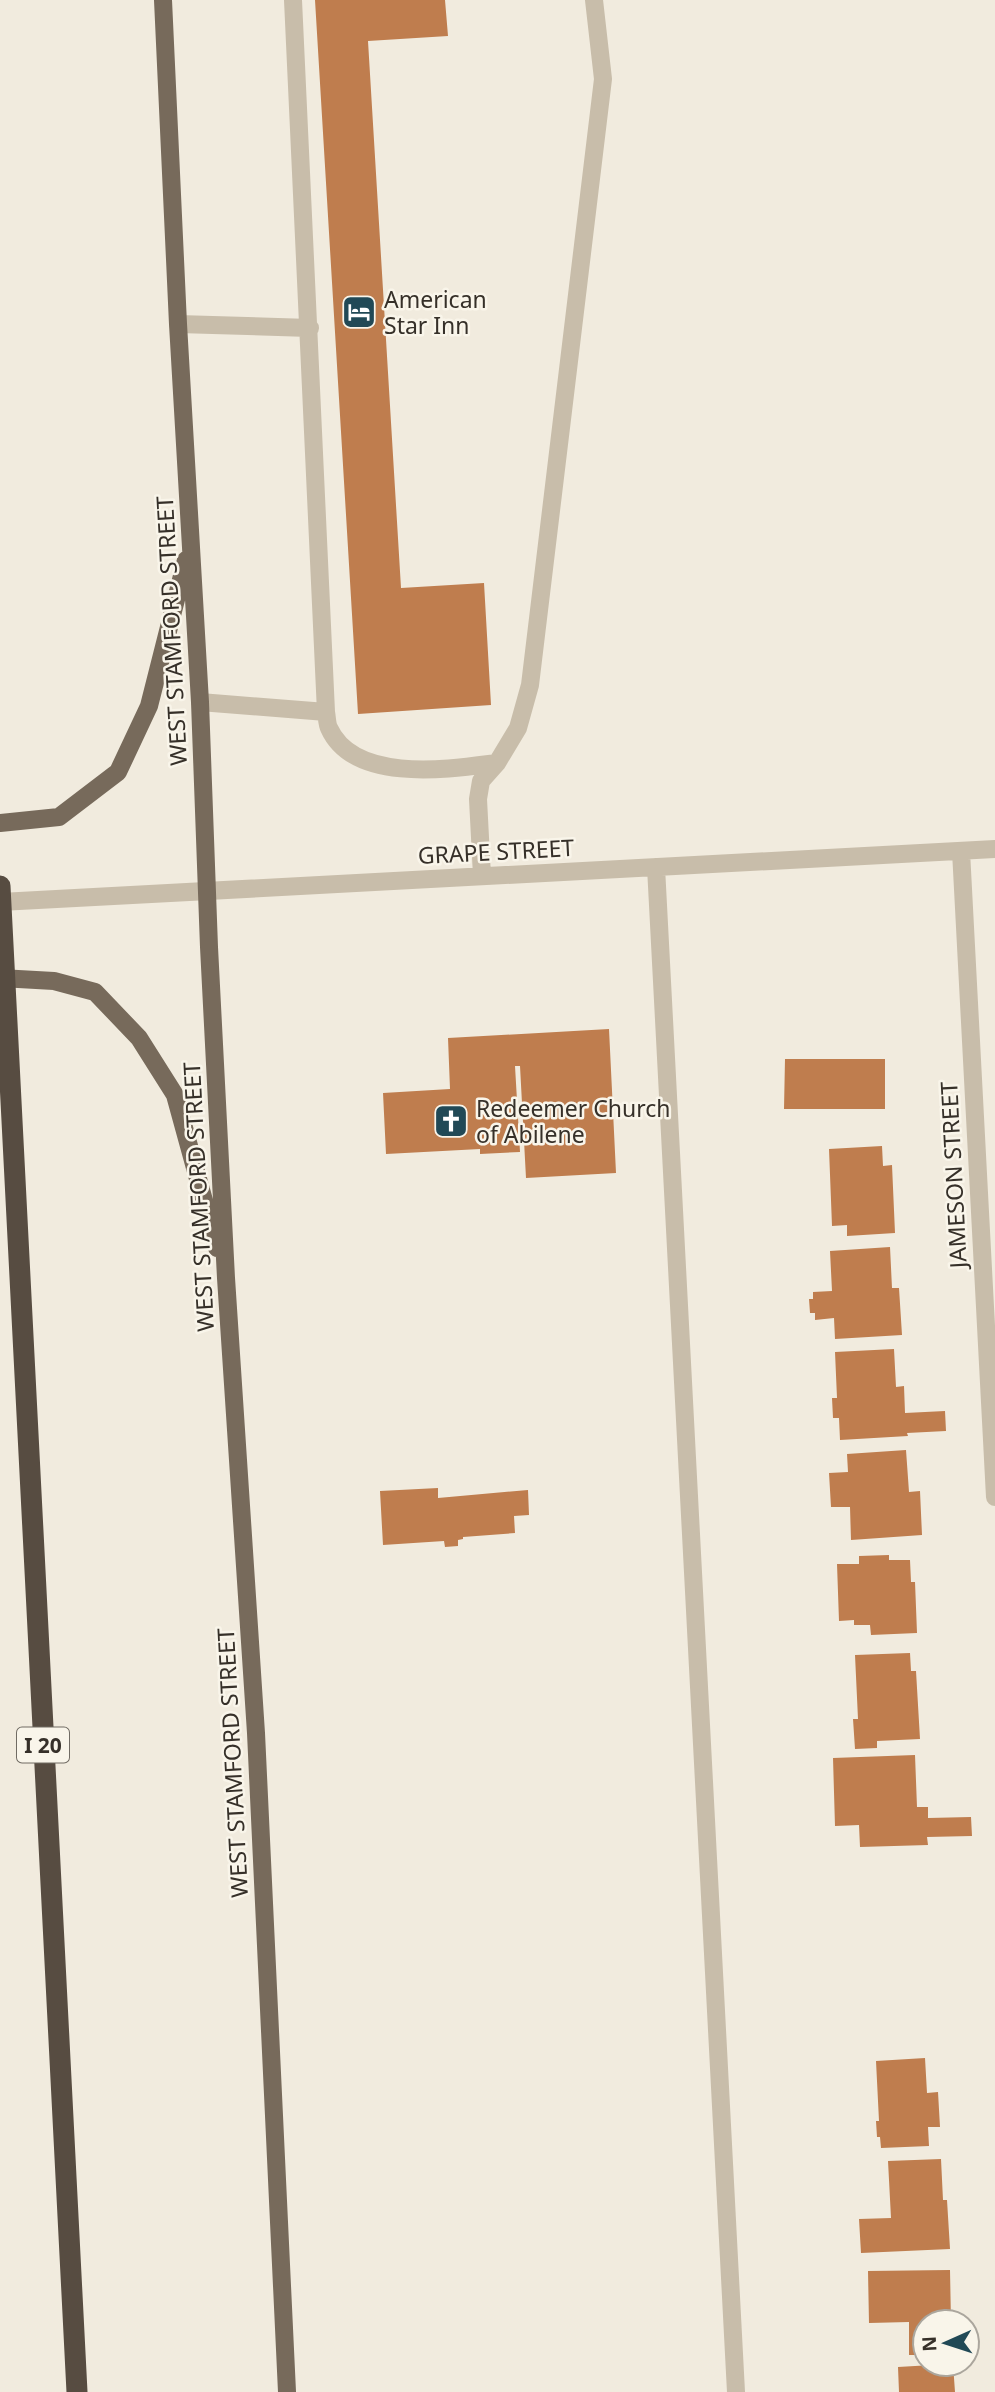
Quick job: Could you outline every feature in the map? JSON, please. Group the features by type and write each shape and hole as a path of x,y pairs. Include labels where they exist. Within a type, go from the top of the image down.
{"highway":[{"name":"I 20","path":"0,886 77,2392"}],"main road":[{"name":"WEST STAMFORD STREET","path":"163,0 200,702 226,1278 256,1733 287,2392"},
{"path":"0,823 59,817 118,772 149,706 191,543"},
{"path":"0,978 54,981 95,992 139,1038 174,1095 226,1278"}],"street":[{"path":"293,0 326,712 330,729 343,746 364,760 398,769 449,769 497,763"},
{"path":"482,876 478,799 481,781 497,763 518,728 530,685 603,79 594,0"},
{"path":"178,324 310,328"},
{"path":"200,702 326,712"},
{"name":"GRAPE STREET","path":"0,902 995,849"},
{"name":"JAMESON STREET","path":"961,851 990,1306 995,1497"},
{"path":"656,867 736,2392"}],"building":[{"name":"American Star Inn","path":"315,0 445,0 448,36 368,41 401,588 484,583 491,705 358,714"},
{"name":"Redeemer Church of Abilene","path":"609,1029 616,1173 526,1178 520,1066 515,1066 520,1152 480,1154 480,1149 386,1154 383,1093 450,1089 448,1038"},
{"path":"785,1059 885,1059 885,1109 784,1109"},
{"path":"882,1146 883,1166 892,1165 895,1233 847,1236 847,1225 832,1226 829,1149"},
{"path":"890,1247 892,1288 899,1288 902,1335 835,1339 834,1318 815,1320 815,1313 810,1313 809,1299 813,1299 813,1292 832,1291 830,1251"},
{"path":"894,1349 896,1387 904,1386 905,1413 945,1411 946,1431 840,1440 839,1418 833,1418 832,1398 837,1398 835,1352"},
{"path":"906,1450 909,1492 920,1491 922,1535 851,1540 850,1507 831,1507 829,1473 848,1472 847,1454"},
{"path":"438,1488 438,1498 528,1490 529,1515 514,1516 515,1533 463,1537 458,1540 458,1546 445,1547 444,1541 383,1545 380,1491"},
{"path":"889,1555 889,1560 910,1560 911,1582 915,1582 917,1633 871,1635 870,1625 854,1625 854,1620 839,1621 837,1564 859,1564 859,1556"},
{"path":"910,1653 911,1671 916,1671 920,1739 877,1741 877,1748 855,1749 853,1719 858,1719 855,1655"},
{"path":"915,1755 917,1807 928,1807 928,1818 971,1817 972,1836 927,1837 928,1845 860,1847 859,1825 835,1826 833,1758"},
{"path":"925,2058 927,2093 938,2092 940,2127 928,2127 929,2146 881,2148 876,2121 879,2121 876,2061"},
{"path":"941,2159 950,2249 861,2253 859,2219 891,2218 888,2161"},
{"path":"950,2270 951,2308 911,2308 911,2355 909,2322 869,2323 868,2271"},
{"path":"911,2366 911,2378 954,2378 955,2392 899,2392 898,2367"}],"place":[{"name":"American Star Inn","path":"359,312"},
{"name":"Redeemer Church of Abilene","path":"451,1121"}]}
